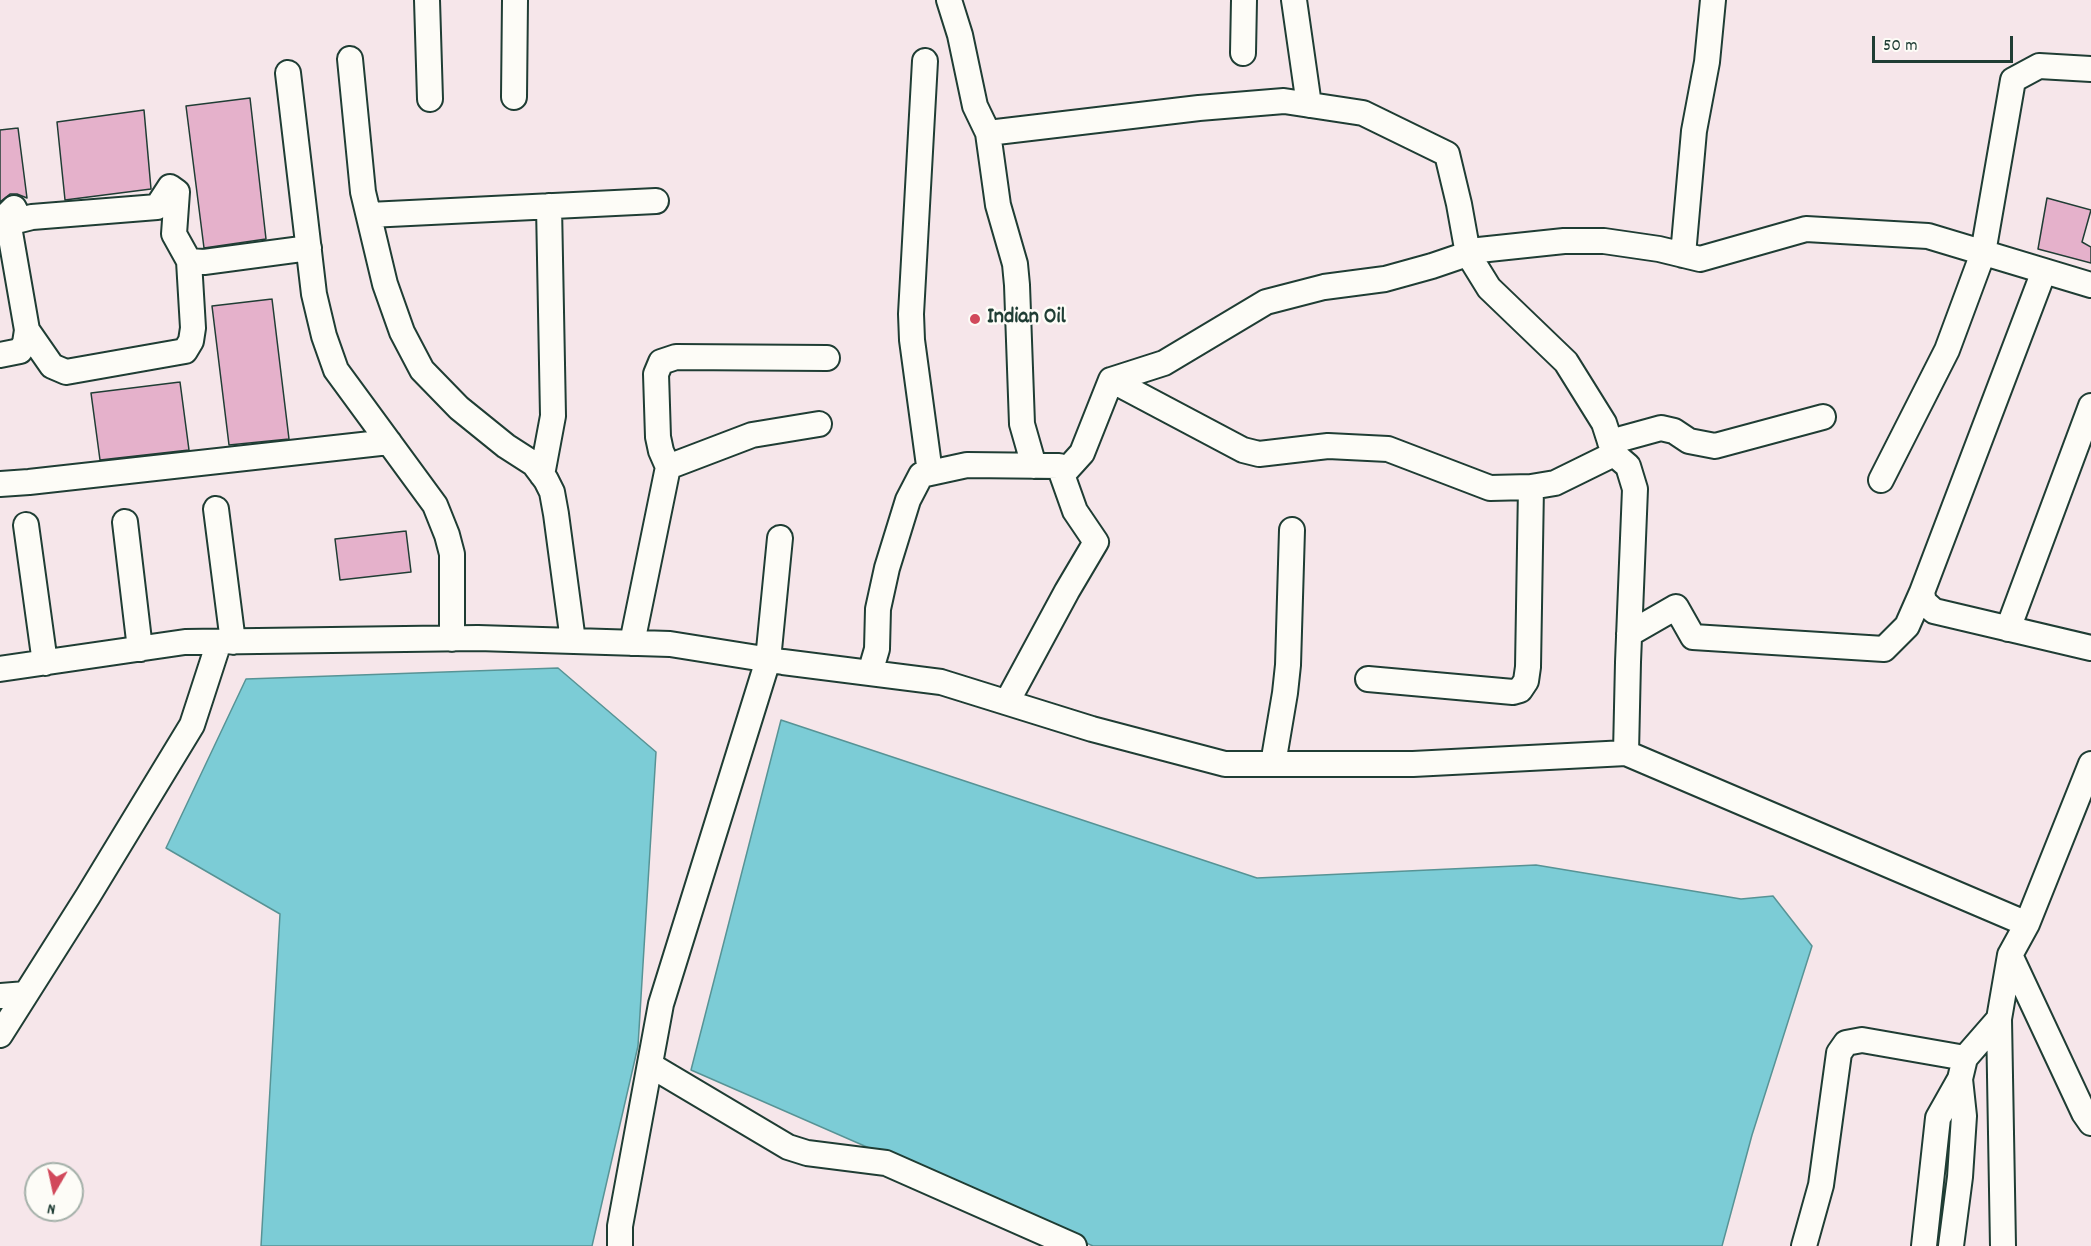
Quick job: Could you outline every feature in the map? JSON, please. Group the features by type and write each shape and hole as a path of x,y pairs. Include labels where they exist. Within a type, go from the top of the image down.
{"street":[{"path":"427,0 430,99"},
{"path":"514,97 515,0"},
{"path":"949,0 960,34 975,106 988,133 998,205 1015,264 1022,424 1034,466"},
{"path":"1243,53 1245,0"},
{"path":"1294,0 1309,105"},
{"path":"1683,255 1694,131 1707,62 1713,0"},
{"path":"350,59 363,192 385,284 402,332 422,370 459,408 506,446 534,464 552,492 573,641"},
{"path":"925,61 911,314 912,340 930,473"},
{"path":"1881,480 1947,350 1983,253 2013,80 2039,66 2091,69"},
{"path":"288,73 314,294 324,336 336,370 435,506 452,554 452,639"},
{"path":"988,133 1199,108 1284,101 1363,113 1446,154 1459,204 1468,254 1490,288 1566,362 1604,423 1612,448 1628,466 1635,489 1626,753"},
{"path":"0,355 20,351 25,343 27,330 7,216 14,208 20,220 32,217 157,207 170,187 177,192 174,234 189,261 193,328 191,341 185,351 66,372 52,366 27,330"},
{"path":"369,215 656,201"},
{"path":"542,475 553,416 549,206"},
{"path":"1111,380 1164,363 1266,302 1324,287 1384,279 1479,250 1574,241 1604,241 1700,259 1806,229 1928,236 2080,282 2091,298"},
{"path":"189,261 204,262 309,248"},
{"path":"1629,634 1676,607 1694,637 1884,649 1907,626 1922,592 2044,271"},
{"path":"632,643 668,467 658,437 656,374 662,362 676,357 826,358"},
{"path":"1063,474 1083,453 1111,380"},
{"path":"1111,380 1243,450 1259,454 1328,446 1388,449 1490,488 1531,488 1555,483 1612,448 1661,428 1674,431 1689,441 1715,446 1823,417"},
{"path":"2008,628 2091,406"},
{"path":"668,467 752,435 819,424"},
{"path":"0,484 389,442"},
{"path":"870,673 877,649 878,609 887,568 908,500 921,475 968,465 1059,466 1075,511 1096,542 1007,702"},
{"path":"1368,679 1512,692 1520,690 1526,681 1528,668 1531,488"},
{"path":"0,1035 192,725 226,642 216,509"},
{"path":"125,522 140,649"},
{"path":"26,525 45,663"},
{"path":"1273,764 1288,665 1292,530"},
{"path":"620,1246 620,1227 661,1004 768,660 780,538"},
{"path":"1922,592 1924,602 1934,610 2091,648"},
{"path":"0,669 186,642 478,639 670,644 768,660 941,682 1092,729 1225,764 1413,764 1626,753 2027,924"},
{"path":"2003,1246 1999,1019 2010,955 2027,924 2091,764"},
{"path":"2010,955 2091,1124"},
{"path":"0,996 26,994"},
{"path":"1924,1246 1938,1118 1963,1069 1999,1019"},
{"path":"1804,1246 1821,1185 1839,1053 1846,1043 1862,1040 1963,1069"},
{"path":"650,1065 788,1147 807,1153 895,1166 1074,1246"},
{"path":"1951,1246 1960,1177 1964,1116 1963,1069"}],"water":[{"path":"558,668 656,752 638,1046 592,1246 261,1246 280,914 166,848 246,679"},
{"path":"781,720 1257,878 1536,865 1741,899 1773,896 1812,946 1752,1135 1722,1246 1093,1246 691,1070"}],"building":[{"path":"250,98 266,239 204,248 186,106"},
{"path":"144,110 151,189 65,200 57,122"},
{"path":"18,128 27,198 10,194 0,202 0,130"},
{"path":"2047,198 2091,210 2082,242 2091,247 2091,263 2038,249"},
{"path":"272,299 289,439 229,445 212,306"},
{"path":"180,382 189,450 100,460 91,393"},
{"path":"406,531 411,572 340,580 335,539"}],"place":[{"name":"Indian Oil","path":"975,319"}]}
